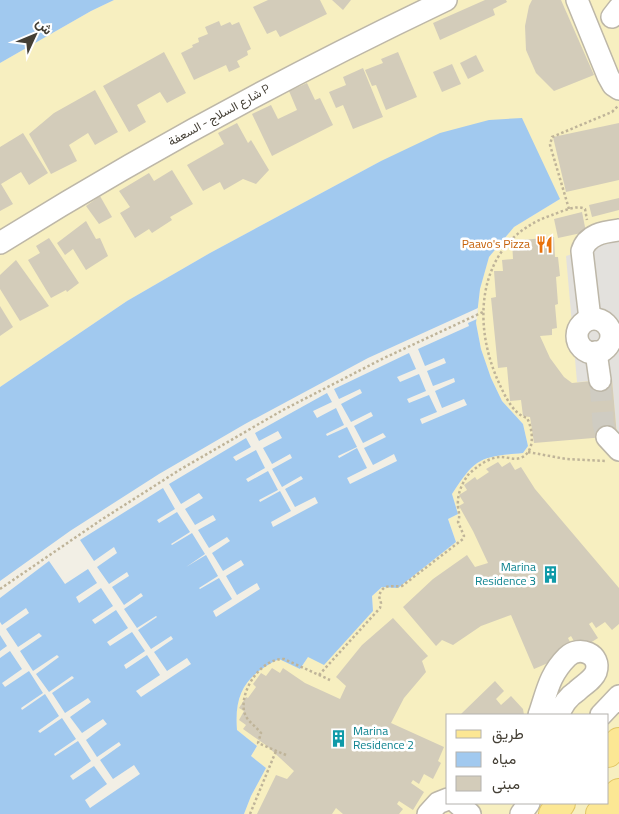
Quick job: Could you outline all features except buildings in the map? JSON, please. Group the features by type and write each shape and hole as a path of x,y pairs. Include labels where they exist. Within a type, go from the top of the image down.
{"main road":[{"path":"609,752 619,742"},
{"path":"600,814 619,793"},
{"path":"612,814 619,807"}],"street":[{"name":"شارع السلاج - السعفة P","path":"0,243 137,160 214,117 292,75 446,0"},
{"path":"577,0 608,76 613,85 619,89"},
{"path":"590,320 582,250 584,244 596,235 619,230"},
{"path":"599,319 615,334 607,347 596,352 586,351 582,348 577,338 579,327 590,320 599,319"},
{"path":"596,352 600,380"},
{"path":"539,714 549,682 560,666 571,653 576,651 589,653 594,657 596,663 595,675 567,700 559,714"},
{"path":"602,714 619,696"},
{"path":"609,726 619,716"},
{"path":"428,814 438,803 446,800"},
{"path":"458,804 470,814"}],"path":[{"path":"569,209 550,145 552,137 612,112 619,103"},
{"path":"320,675 380,608 379,596 384,588 389,585 402,586 463,539 464,536 458,522 460,518 458,496 470,474 477,467 492,459 500,457 518,459 526,455 532,445 530,423 509,402 494,372 486,344 483,312 485,289 504,249 513,238 531,224 541,218 569,209 585,209 590,239"},
{"path":"0,589 181,469 283,410 374,363 483,312"},
{"path":"528,452 566,459 612,450"},
{"path":"286,755 258,743 261,732 248,720 244,712 244,704 250,686 266,665 284,659 330,680"},
{"path":"250,814 276,751"}],"sand":[{"path":"114,0 619,0 619,814 244,814 266,768 251,756 257,746 237,730 240,695 250,679 279,659 300,669 308,657 351,634 373,611 372,596 382,587 398,588 456,542 448,519 458,514 452,494 467,473 480,461 497,456 523,453 528,446 523,424 502,401 491,378 481,349 476,323 480,289 489,257 514,227 560,199 381,161 210,253 127,301 0,387 0,63"}],"shaded area":[{"path":"619,240 619,455 612,380 577,382 566,256"}],"water":[{"path":"0,0 114,0 0,63"},
{"path":"522,118 560,199 514,227 489,257 480,289 476,323 481,349 491,378 502,401 523,424 528,446 523,453 488,458 480,461 467,473 452,494 458,514 448,519 456,542 398,588 382,587 372,596 373,611 324,665 308,657 300,669 279,659 250,679 240,695 237,730 257,746 251,756 266,768 244,814 0,814 0,387 127,301 210,253 381,161 440,133 489,120"}],"pier":[{"path":"478,308 477,319 468,323 469,326 418,349 425,366 444,358 446,363 427,371 433,386 454,378 455,382 435,391 442,408 464,399 467,405 422,424 420,419 437,412 429,395 409,403 407,399 426,391 419,374 400,382 397,377 416,369 409,353 334,389 339,399 360,389 362,393 341,404 351,422 371,412 373,416 354,426 363,443 383,433 386,437 364,448 373,465 394,454 397,461 350,484 347,478 367,468 357,448 339,458 338,456 357,447 347,427 327,436 326,434 344,425 336,408 317,418 313,411 332,402 327,393 255,433 259,441 278,431 282,438 263,448 272,464 290,454 292,458 272,469 282,487 301,476 303,479 285,489 295,507 315,497 318,503 273,527 271,522 291,511 280,491 260,502 259,500 278,490 268,471 248,482 246,479 265,468 256,450 236,461 233,457 251,447 246,438 169,484 181,504 199,493 203,498 185,509 195,525 213,515 216,520 198,530 209,548 227,537 230,541 212,553 223,571 241,560 244,565 226,576 237,595 257,583 260,589 216,617 213,611 232,599 219,578 199,588 218,576 206,555 186,567 205,554 192,533 171,544 190,532 177,512 159,523 157,520 175,509 163,488 80,540 94,561 114,547 117,553 97,567 109,584 127,572 129,576 112,587 124,605 141,593 143,596 124,609 137,628 157,617 138,630 151,649 171,636 173,639 154,652 167,671 187,658 191,664 141,697 136,691 160,675 147,655 126,669 124,665 145,651 132,632 110,646 107,642 128,628 116,610 95,624 92,620 113,606 101,588 79,603 76,597 97,583 88,569 65,584 49,561 0,598 0,581 70,531 159,474 245,424 368,358"},
{"path":"26,608 29,613 6,629 18,647 39,633 42,636 20,651 33,671 57,655 59,657 36,674 49,692 72,676 74,678 52,693 65,713 88,698 91,702 70,717 82,733 103,719 107,724 86,740 97,757 119,742 121,745 100,760 113,779 134,765 140,774 90,808 85,800 107,784 94,766 73,780 70,776 91,761 78,741 55,756 54,754 76,739 62,718 40,733 38,731 59,716 45,694 22,710 21,708 43,693 29,671 5,687 2,683 22,669 10,651 0,658 0,651 7,646 0,635 0,622 2,625"}],"tunnel":[{"path":"600,380 603,424 607,437"}],"place":[{"name":"Paavo's Pizza","path":"544,244"},
{"name":"Marina Residence 3","path":"550,574"},
{"name":"Marina Residence 2","path":"339,738"}]}
